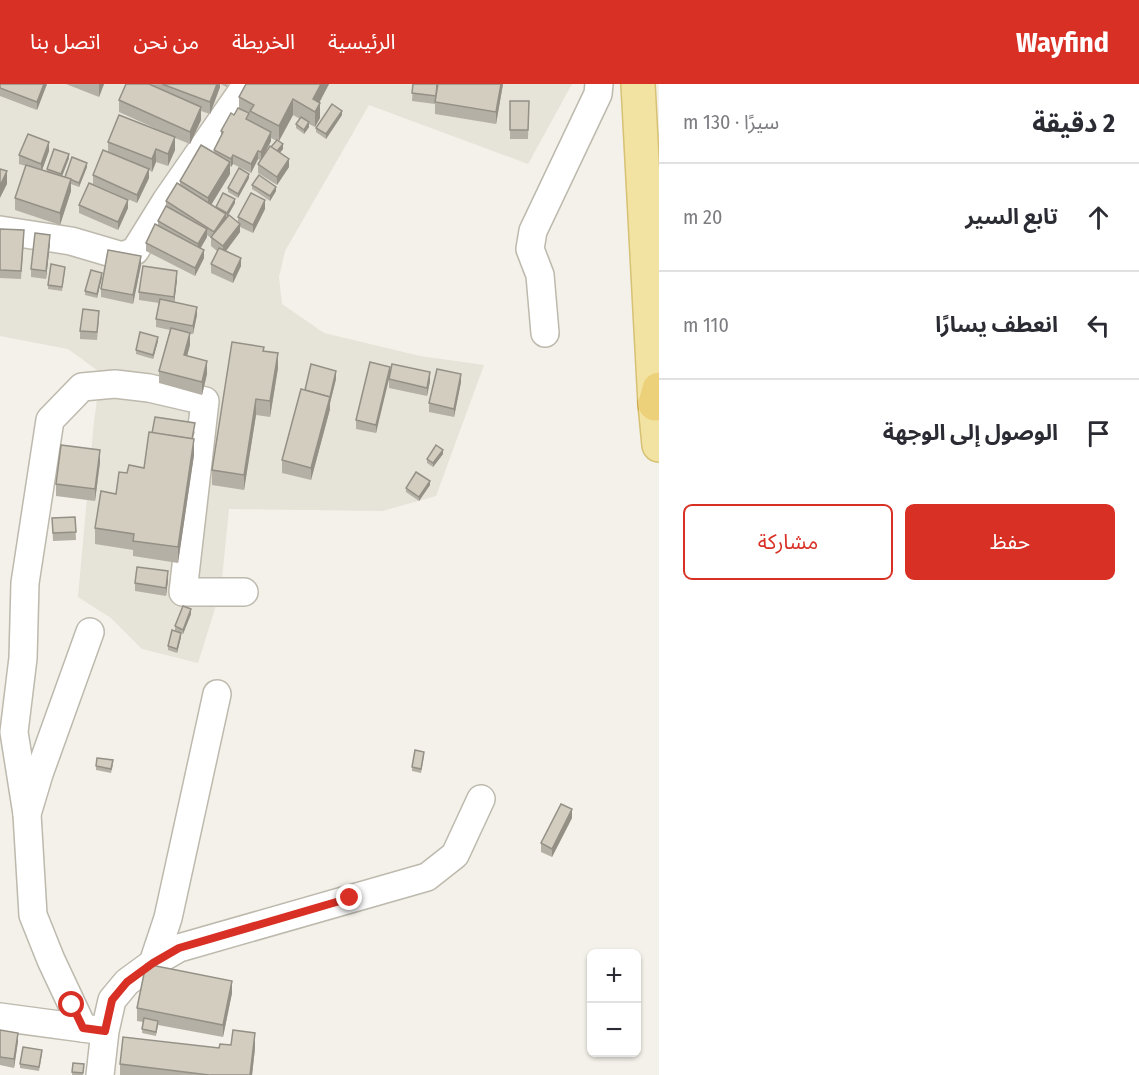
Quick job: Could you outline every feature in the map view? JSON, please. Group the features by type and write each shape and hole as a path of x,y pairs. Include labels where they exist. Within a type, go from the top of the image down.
{"main road":[{"path":"638,84 659,445"}],"street":[{"path":"0,230 70,241 122,256 135,251 166,201 247,84"},
{"path":"545,333 540,274 530,249 533,231 598,94 599,84"},
{"path":"100,1075 94,1029 51,960 33,915 27,814 14,732 22,658 25,583 50,420 82,387 115,384 149,388 205,401 183,592 244,592"},
{"path":"27,814 90,632"},
{"path":"153,963 168,918 217,694"},
{"path":"94,1029 112,1000 127,982 179,948 427,876 455,855 481,799"},
{"path":"0,1017 94,1029"}],"shaded area":[{"path":"0,84 572,84 528,164 369,105 285,251 279,277 282,304 324,333 420,356 484,365 436,496 382,511 229,509 221,589 198,663 142,649 111,618 78,597 94,421 101,373 68,349 0,336"}],"building":[{"path":"0,84 44,84 37,102 0,88"},
{"path":"126,84 149,84 201,107 190,132 119,100"},
{"path":"162,84 217,84 210,102"},
{"path":"246,84 321,84 313,99 320,103 315,112 293,99 279,126 250,111 254,105 239,97"},
{"path":"413,84 437,84 436,96 412,93"},
{"path":"438,84 501,84 496,112 435,102"},
{"path":"510,101 529,101 528,130 510,130"},
{"path":"332,104 342,111 326,134 316,128"},
{"path":"238,108 249,113 246,119 271,132 261,152 258,151 251,164 233,155 231,159 214,150 231,113 234,115"},
{"path":"119,115 175,137 168,154 156,149 152,159 108,142"},
{"path":"301,117 309,122 304,130 296,124"},
{"path":"28,134 49,142 41,164 19,155"},
{"path":"277,140 283,144 277,151 271,147"},
{"path":"201,145 230,162 208,198 180,181"},
{"path":"270,146 289,159 277,177 258,164"},
{"path":"54,149 69,154 61,174 47,169"},
{"path":"103,150 149,169 137,195 93,175"},
{"path":"72,157 87,163 79,183 65,177"},
{"path":"26,165 71,179 60,213 15,198"},
{"path":"239,168 249,174 238,194 228,188"},
{"path":"0,169 7,171 0,186"},
{"path":"259,175 276,187 270,196 252,185"},
{"path":"89,183 128,200 118,222 79,205"},
{"path":"177,183 226,214 214,232 166,201"},
{"path":"223,193 235,199 227,213 216,207"},
{"path":"251,193 265,200 253,225 238,217"},
{"path":"166,206 207,229 198,244 158,221"},
{"path":"229,215 240,224 223,246 211,237"},
{"path":"155,224 204,250 195,268 146,243"},
{"path":"0,229 24,230 21,271 0,270"},
{"path":"35,233 50,235 46,271 31,269"},
{"path":"219,248 241,258 233,275 211,264"},
{"path":"108,250 141,256 133,295 101,289"},
{"path":"51,264 65,267 62,287 48,285"},
{"path":"143,266 177,271 174,297 139,292"},
{"path":"91,270 102,273 97,294 85,291"},
{"path":"160,299 197,307 193,326 156,319"},
{"path":"83,309 99,311 97,332 80,331"},
{"path":"171,328 190,333 184,355 207,361 202,382 159,371"},
{"path":"140,332 158,337 153,355 136,350"},
{"path":"232,342 264,347 263,351 278,353 270,401 256,399 244,475 212,470"},
{"path":"370,362 390,367 376,425 356,420"},
{"path":"311,364 336,371 330,397 305,390"},
{"path":"392,364 430,372 427,388 389,379"},
{"path":"437,369 461,374 454,409 429,403"},
{"path":"301,389 330,397 311,468 282,460"},
{"path":"155,417 195,423 192,439 152,433"},
{"path":"149,432 194,439 178,547 133,541 134,534 95,528 101,491 116,494 119,472 127,473 129,465 144,468"},
{"path":"61,445 100,450 95,489 56,484"},
{"path":"436,445 443,450 433,463 427,459"},
{"path":"416,472 430,481 419,497 406,488"},
{"path":"75,517 76,532 53,533 52,518"},
{"path":"137,567 168,571 166,588 135,583"},
{"path":"183,606 191,609 183,630 175,626"},
{"path":"172,630 181,633 177,649 168,646"},
{"path":"415,750 424,752 421,769 412,767"},
{"path":"97,758 113,760 111,769 96,766"},
{"path":"561,804 572,809 552,849 541,843"},
{"path":"146,964 232,981 223,1025 137,1008"},
{"path":"144,1018 158,1021 156,1032 142,1029"},
{"path":"0,1030 18,1033 14,1059 0,1057"},
{"path":"233,1030 255,1033 250,1075 209,1075 120,1064 123,1037 219,1048 220,1044 231,1045"},
{"path":"23,1047 42,1050 39,1067 20,1064"},
{"path":"73,1063 84,1064 83,1073 72,1072"}],"route":[{"path":"72,1005 83,1028 105,1031 112,1000 127,982 179,948 350,898"}]}
